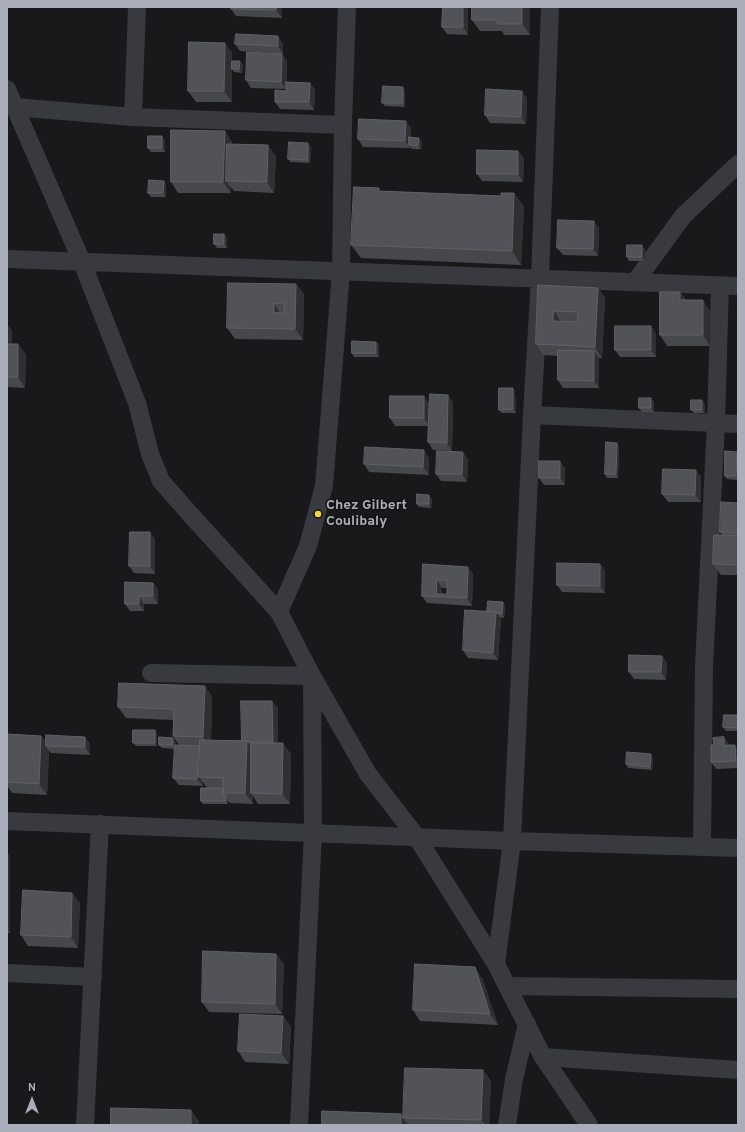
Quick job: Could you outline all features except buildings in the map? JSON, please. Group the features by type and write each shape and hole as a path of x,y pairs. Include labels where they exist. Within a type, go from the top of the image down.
{"street":[{"path":"133,117 137,7"},
{"path":"279,612 308,546 324,486 342,271 343,125 347,7"},
{"path":"496,964 512,841 540,278 550,7"},
{"path":"7,89 82,262 137,403 150,454 162,481 279,612 312,676 368,774 416,836 496,964 544,1057 590,1125"},
{"path":"15,107 133,117 343,125"},
{"path":"636,282 683,216 738,164"},
{"path":"7,259 738,286"},
{"path":"702,847 704,666 716,423 720,286"},
{"path":"532,415 738,424"},
{"path":"151,673 312,676"},
{"path":"299,1125 313,833 312,676"},
{"path":"7,821 512,841 738,848"},
{"path":"85,1125 100,824"},
{"path":"7,973 93,977"},
{"path":"508,986 738,989"},
{"path":"507,1125 514,1079 527,1024"},
{"path":"544,1057 738,1070"}],"place":[{"name":"Chez Gilbert Coulibaly","path":"318,514"}]}
